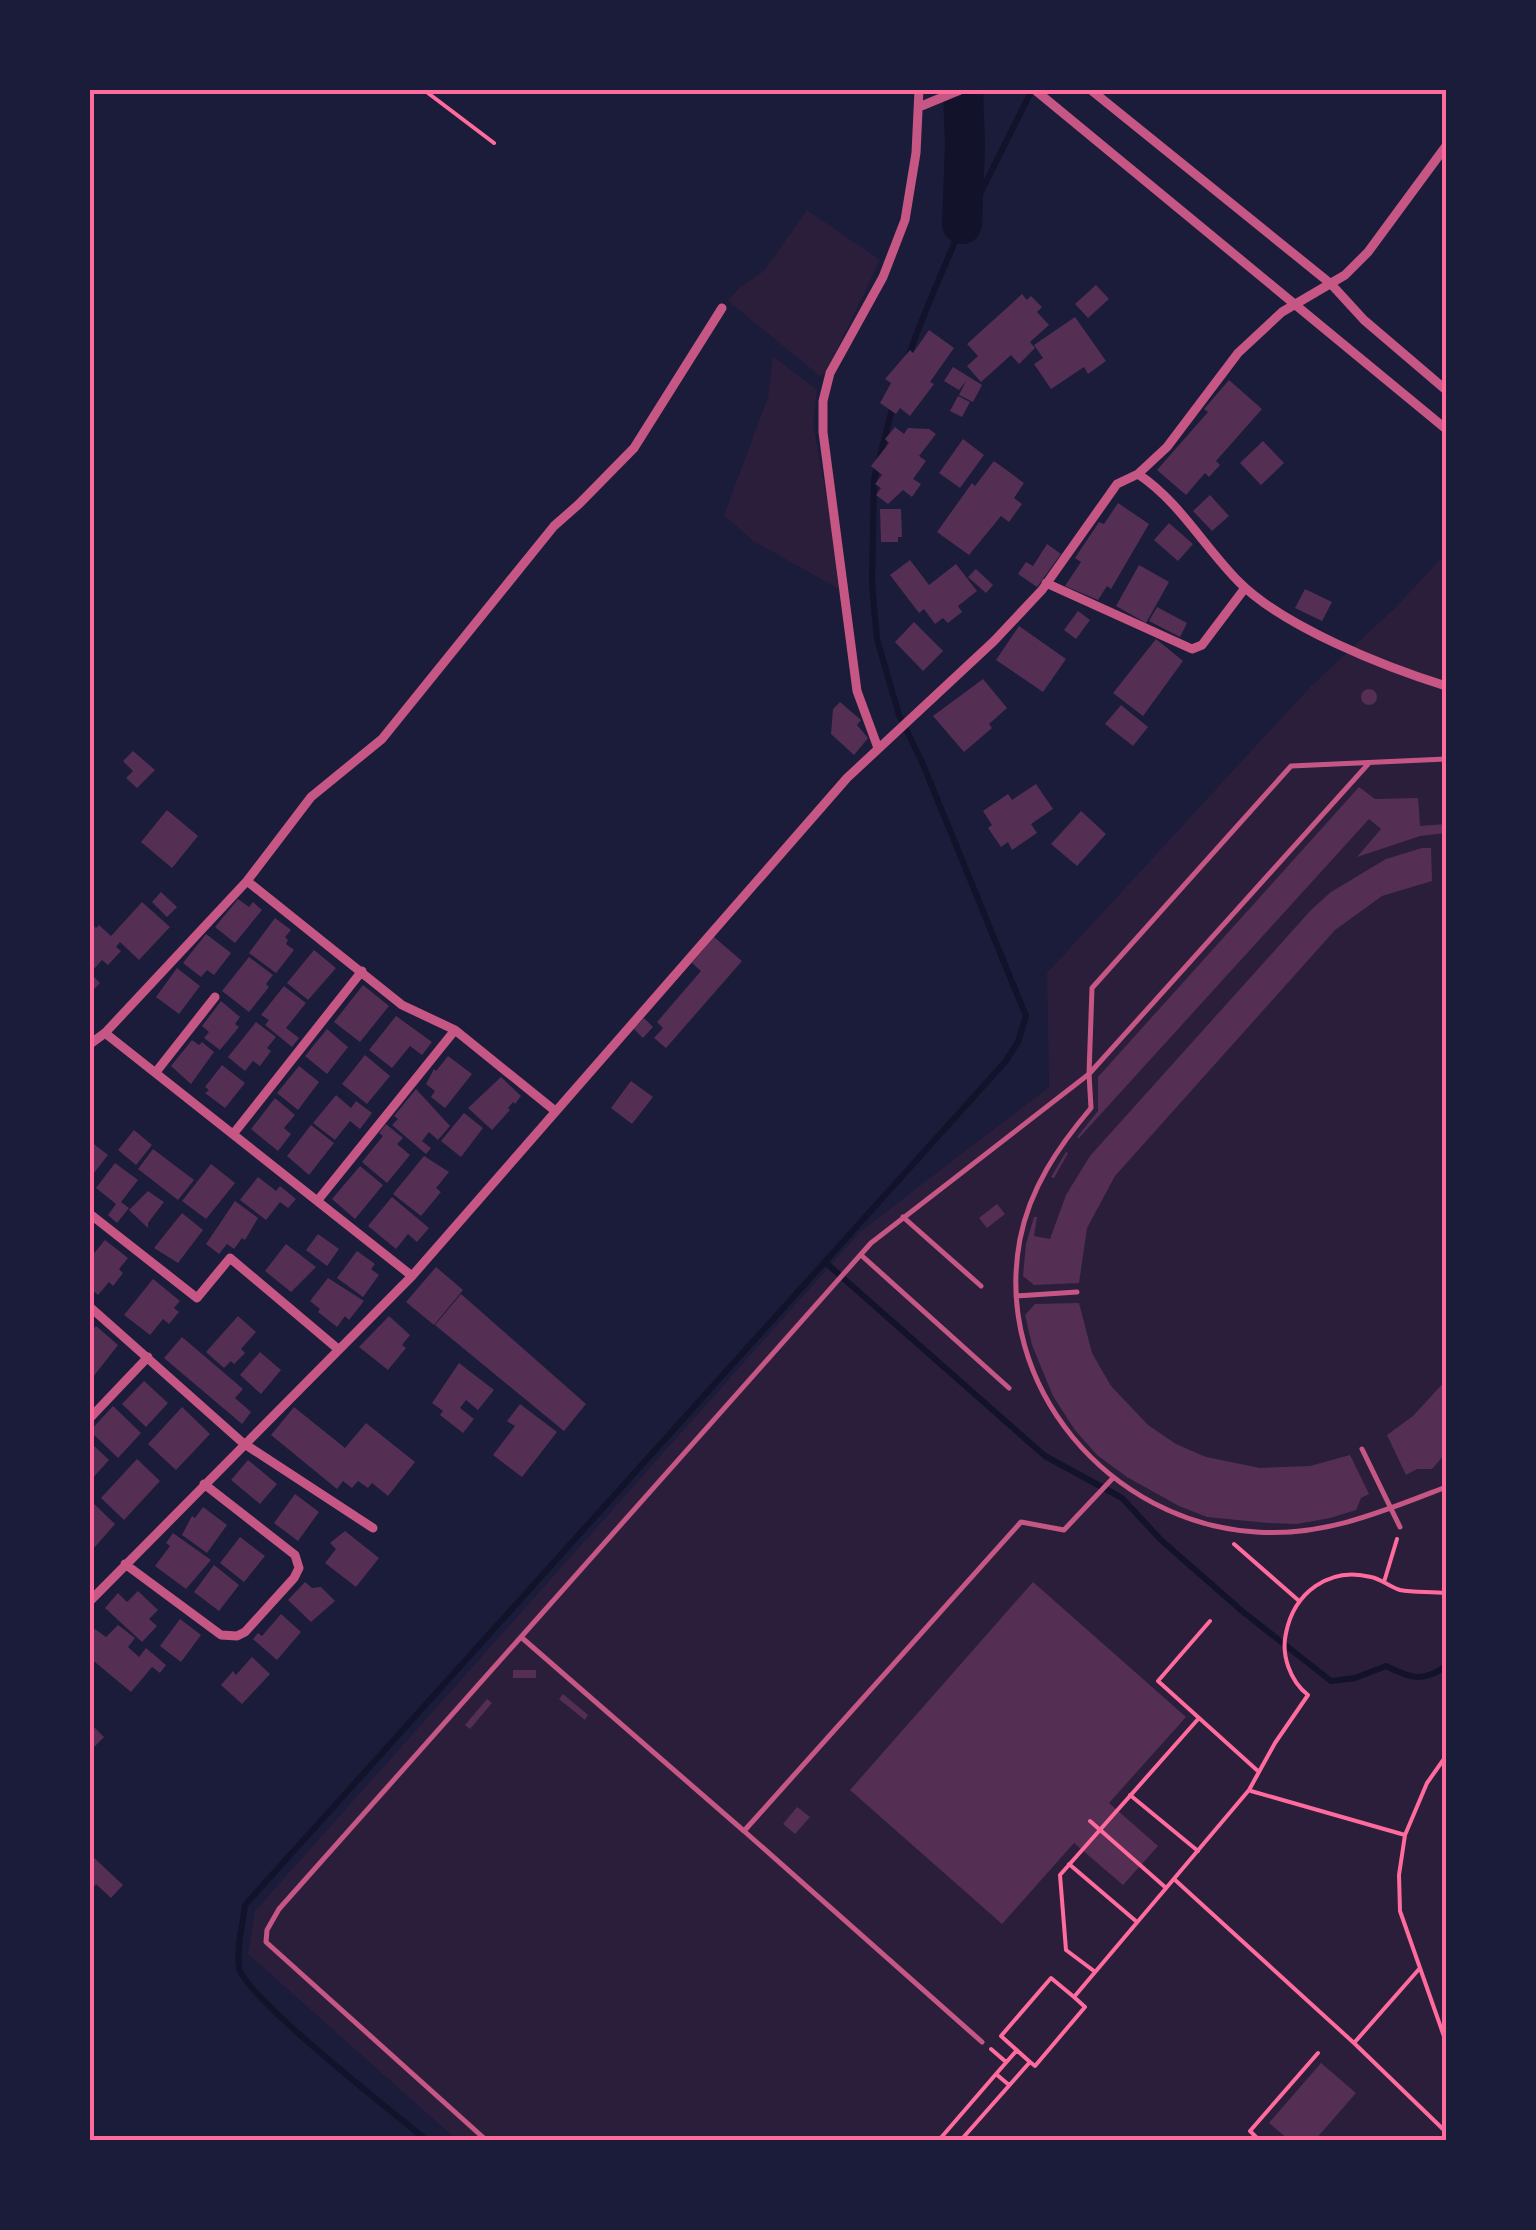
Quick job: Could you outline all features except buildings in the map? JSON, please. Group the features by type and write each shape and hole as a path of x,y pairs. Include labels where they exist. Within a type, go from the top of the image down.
{"street":[{"path":"878,748 858,691 823,432 823,401 830,372 883,277 905,220 920,90"},
{"path":"918,107 960,90"},
{"path":"1035,90 1226,244 1446,430"},
{"path":"1091,90 1331,284 1364,320 1446,390"},
{"path":"90,1600 412,1276 834,792 994,640 1046,584 1118,484 1138,474 1166,448 1238,354 1282,312 1331,284 1368,252 1446,146"},
{"path":"90,1044 105,1033 248,882 311,796 382,739 554,526 634,448 722,308"},
{"path":"1138,474 1176,506 1245,588 1268,606 1404,673 1446,686"},
{"path":"1046,584 1192,648 1202,645 1245,588"},
{"path":"248,882 402,1005 455,1030 554,1110"},
{"path":"234,1133 362,971"},
{"path":"156,1072 215,998"},
{"path":"318,1200 455,1030"},
{"path":"105,1033 412,1276"},
{"path":"90,1214 196,1298 230,1258 338,1349"},
{"path":"90,1307 243,1443 374,1528"},
{"path":"90,1418 148,1357"},
{"path":"126,1564 221,1634 237,1636 245,1632 299,1568 295,1555 204,1484"}],"lane":[{"path":"1446,768 1446,759 1292,766 1092,988 1088,1074 1091,1108 1050,1161 1027,1213 1016,1262 1018,1322 1040,1391 1072,1438 1113,1478 1170,1512 1214,1526 1252,1532 1315,1530 1341,1526 1446,1487"},
{"path":"486,2140 266,1942 267,1930 279,1909 860,1255 903,1216 1088,1074 1369,763"},
{"path":"903,1216 980,1286"},
{"path":"860,1255 1009,1388"},
{"path":"1016,1296 1077,1292"},
{"path":"1362,1449 1400,1527"},
{"path":"744,1830 1021,1522 1064,1530 1113,1478"},
{"path":"521,1637 982,2042"}],"path":[{"path":"424,90 494,142"},
{"path":"1214,1526 1298,1600"},
{"path":"1384,1582 1400,1527"},
{"path":"1074,1997 1249,1790 1308,1696 1288,1666 1284,1645 1288,1622 1298,1600 1319,1582 1342,1574 1370,1576 1400,1590 1446,1593"},
{"path":"1210,1621 1158,1681 1259,1772"},
{"path":"1096,1972 1066,1950 1060,1875 1199,1718"},
{"path":"1446,1756 1426,1784 1405,1835 1398,1875 1400,1911 1446,2042"},
{"path":"1249,1790 1405,1835"},
{"path":"1130,1795 1198,1851"},
{"path":"1090,1821 1166,1888"},
{"path":"1069,1864 1138,1922"},
{"path":"1174,1879 1446,2132"},
{"path":"1354,2043 1420,1968"},
{"path":"1051,1978 1074,1997 1085,2007 1034,2066 1002,2036 1051,1978"},
{"path":"939,2140 1017,2050"},
{"path":"1253,2140 1256,2136 1250,2131 1318,2054"},
{"path":"960,2140 1030,2062"},
{"path":"996,2074 1009,2085"}],"shaded area":[{"path":"807,210 880,260 826,373 820,376 728,301 764,271"},
{"path":"773,356 817,390 813,423 839,589 753,541 724,515 768,397"},
{"path":"1446,553 1446,2140 457,2140 248,1954 255,1911 861,1231 1049,1087 1047,973 1310,687 1397,606"}],"waterway":[{"path":"962,224 963,90"},
{"path":"909,355 962,224 1032,90"},
{"path":"426,2140 292,2028 247,1982 238,1960 245,1905 1005,1062 1018,1042 1026,1016 899,715 877,639 872,584 874,480 893,405"},
{"path":"826,1263 1045,1456 1122,1498 1161,1540 1242,1611 1331,1681 1355,1678 1386,1666 1416,1677 1446,1666"}]}
